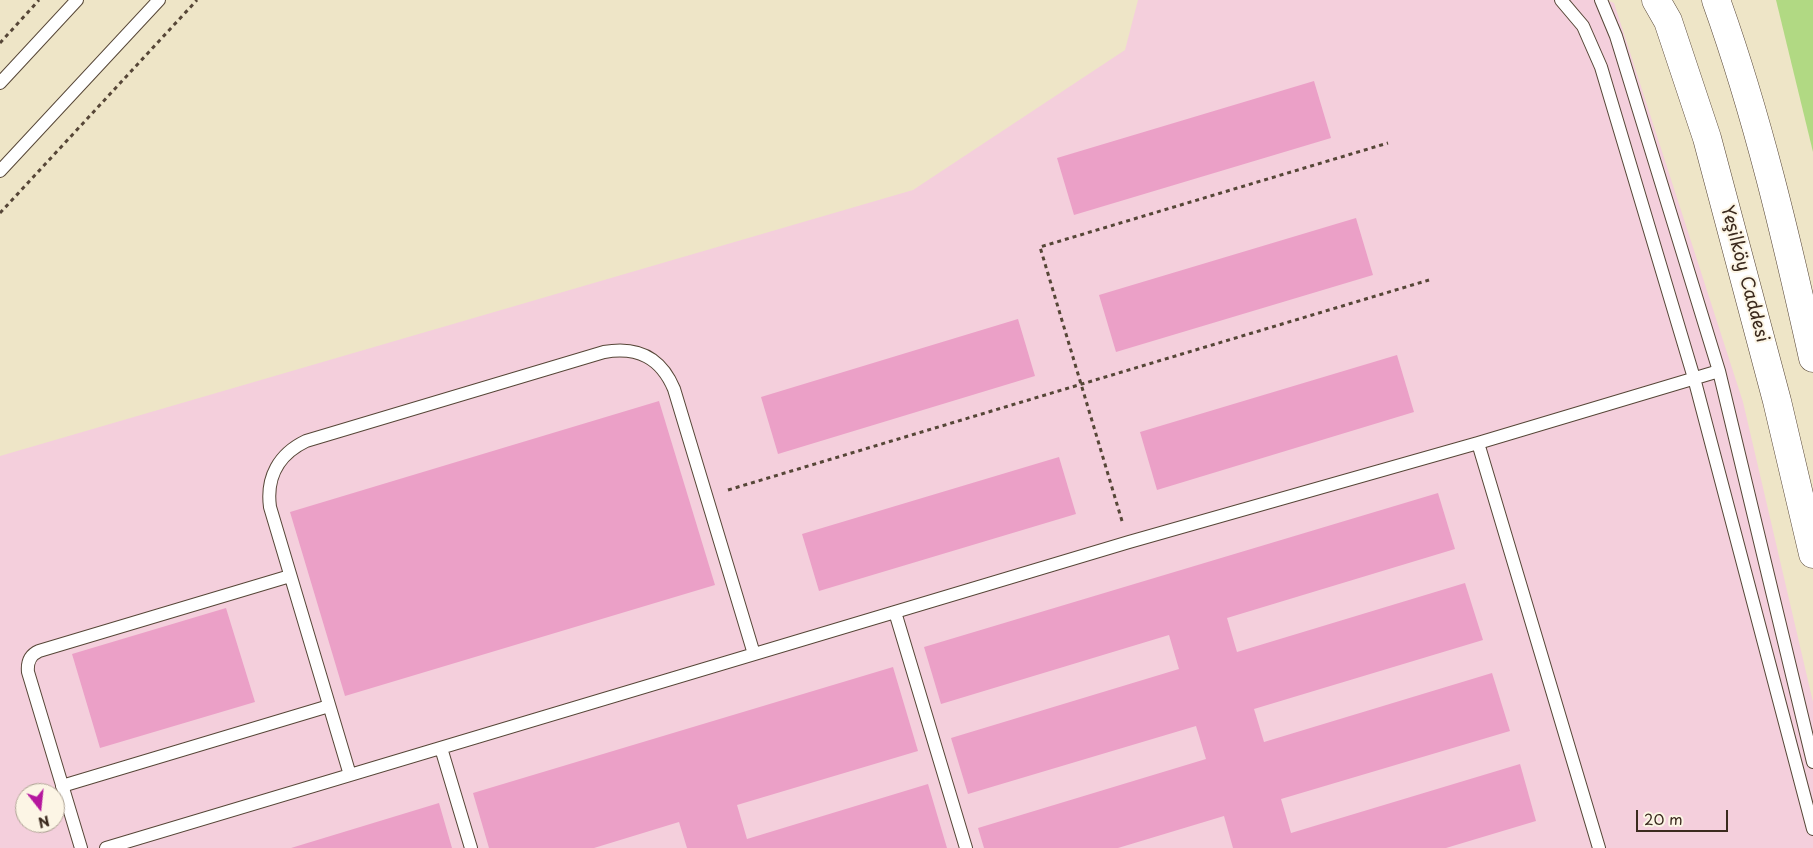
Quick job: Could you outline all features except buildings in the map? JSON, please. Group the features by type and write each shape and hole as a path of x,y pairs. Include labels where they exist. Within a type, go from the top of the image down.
{"highway":[{"name":"Yeşilköy Caddesi","path":"1656,0 1668,21 1707,138 1775,392 1813,554"},
{"path":"1716,0 1760,139 1813,358"}],"lane":[{"path":"0,83 77,0"},
{"path":"0,171 159,0"},
{"path":"1562,0 1583,26 1601,67 1694,378 1813,830"},
{"path":"1601,0 1616,36 1720,371 1813,762"},
{"path":"1792,267 1813,322"},
{"path":"350,775 268,496 272,475 282,458 289,451 306,441 604,352 633,351 651,359 666,372 674,389 754,654"},
{"path":"106,848 1129,542 1478,443 1720,371"},
{"path":"1478,443 1599,848"},
{"path":"61,783 28,672 28,664 34,653 290,576"},
{"path":"895,612 966,848"},
{"path":"65,785 330,706"},
{"path":"441,748 471,848"},
{"path":"65,796 80,848"}],"path":[{"path":"0,43 39,0"},
{"path":"0,213 197,0"},
{"path":"1129,542 1040,247 1388,143"},
{"path":"706,496 1429,280"}],"shaded area":[{"path":"1138,0 1607,0 1614,3 1743,402 1813,702 1813,848 0,848 0,456 913,190 1125,50"}],"green space":[{"path":"1776,0 1813,0 1813,152"}]}
